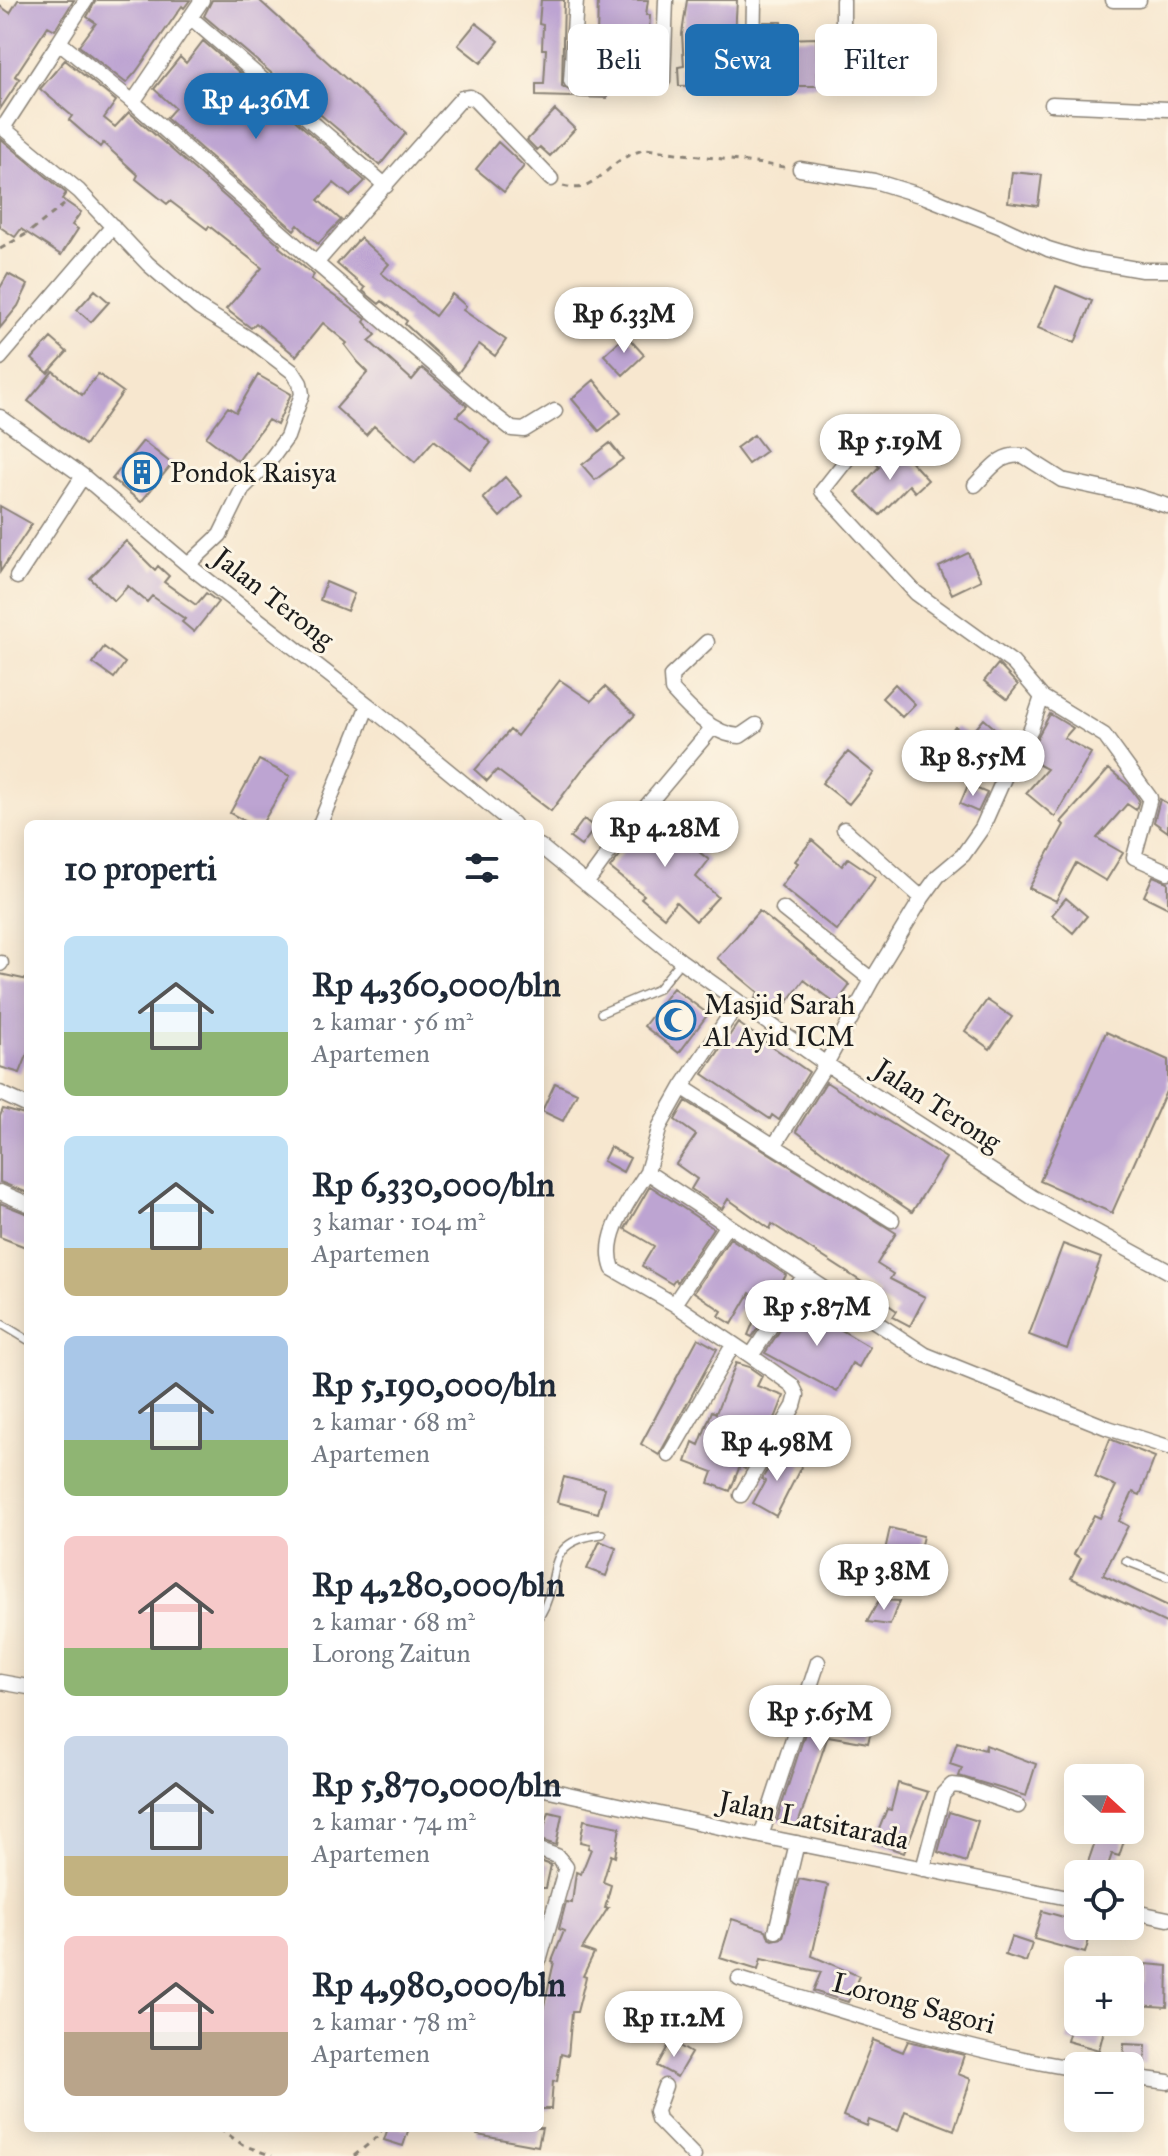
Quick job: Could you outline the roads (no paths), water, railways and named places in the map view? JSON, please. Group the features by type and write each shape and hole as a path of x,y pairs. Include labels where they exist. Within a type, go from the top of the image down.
{"street":[{"path":"86,0 2,127 79,191 148,264 199,308 293,372 302,394 287,437 269,462 243,488 220,535 188,565"},
{"path":"133,102 202,0"},
{"path":"575,24 576,0"},
{"path":"665,24 666,0"},
{"path":"754,0 754,24"},
{"path":"843,0 843,24"},
{"path":"1113,0 1139,0"},
{"path":"190,17 386,186"},
{"path":"59,42 133,102 512,429 524,430 555,411"},
{"path":"316,263 459,101 466,97 475,100 551,179"},
{"path":"1052,104 1168,109"},
{"path":"800,169 874,181 926,197 1048,249 1084,260 1142,270 1168,270"},
{"path":"0,358 113,226"},
{"name":"Jalan Terong","path":"0,417 83,476 188,565 368,705 508,820"},
{"path":"856,448 822,491 916,593 1013,663 1042,697 1104,735 1150,798 1134,857 1168,872"},
{"path":"975,485 1001,458 1018,455 1062,480 1168,506"},
{"path":"17,577 83,476"},
{"path":"707,642 671,676 675,693 713,727 728,734 740,736 756,725"},
{"path":"774,1146 826,1064 922,898 938,876 963,855 982,828 1009,767 1031,729 1042,697"},
{"path":"322,820 368,705"},
{"path":"586,884 650,801 713,727"},
{"path":"844,829 922,898"},
{"name":"Jalan Terong","path":"544,849 681,961 826,1064 1032,1197 1168,1271"},
{"path":"783,909 872,980"},
{"path":"738,1003 660,1126 647,1172 613,1232 609,1258 613,1269 624,1277 674,1304 792,1385 797,1395 794,1406 741,1495"},
{"path":"682,1087 892,1220"},
{"path":"0,1093 24,1104"},
{"path":"647,1172 911,1347 947,1365 1108,1428 1168,1447"},
{"path":"0,1192 24,1202"},
{"path":"674,1304 727,1225"},
{"path":"751,1356 804,1276"},
{"path":"669,1455 733,1345"},
{"path":"761,1836 818,1662"},
{"path":"0,1682 24,1686"},
{"path":"923,1869 943,1794 952,1785 1018,1806"},
{"name":"Jalan Latsitarada","path":"544,1789 1064,1897"},
{"path":"776,1931 797,1843"},
{"path":"544,1851 557,1856 566,1867 544,1944"},
{"path":"1144,1914 1168,1919"},
{"name":"Lorong Sagori","path":"739,1979 1017,2058 1064,2066"},
{"path":"1144,2079 1168,2082"},
{"path":"665,2086 656,2111 658,2119 694,2156"}],"lane":[{"path":"601,1013 658,989 681,961"},
{"path":"0,1323 24,1338"},
{"path":"544,1609 549,1600 556,1561 564,1546 583,1536 602,1534"},
{"path":"1126,1561 1168,1577"}],"place":[{"name":"Pondok Raisya","path":"142,472"},
{"name":"Masjid Sarah Al Ayid ICM","path":"676,1020"}]}
